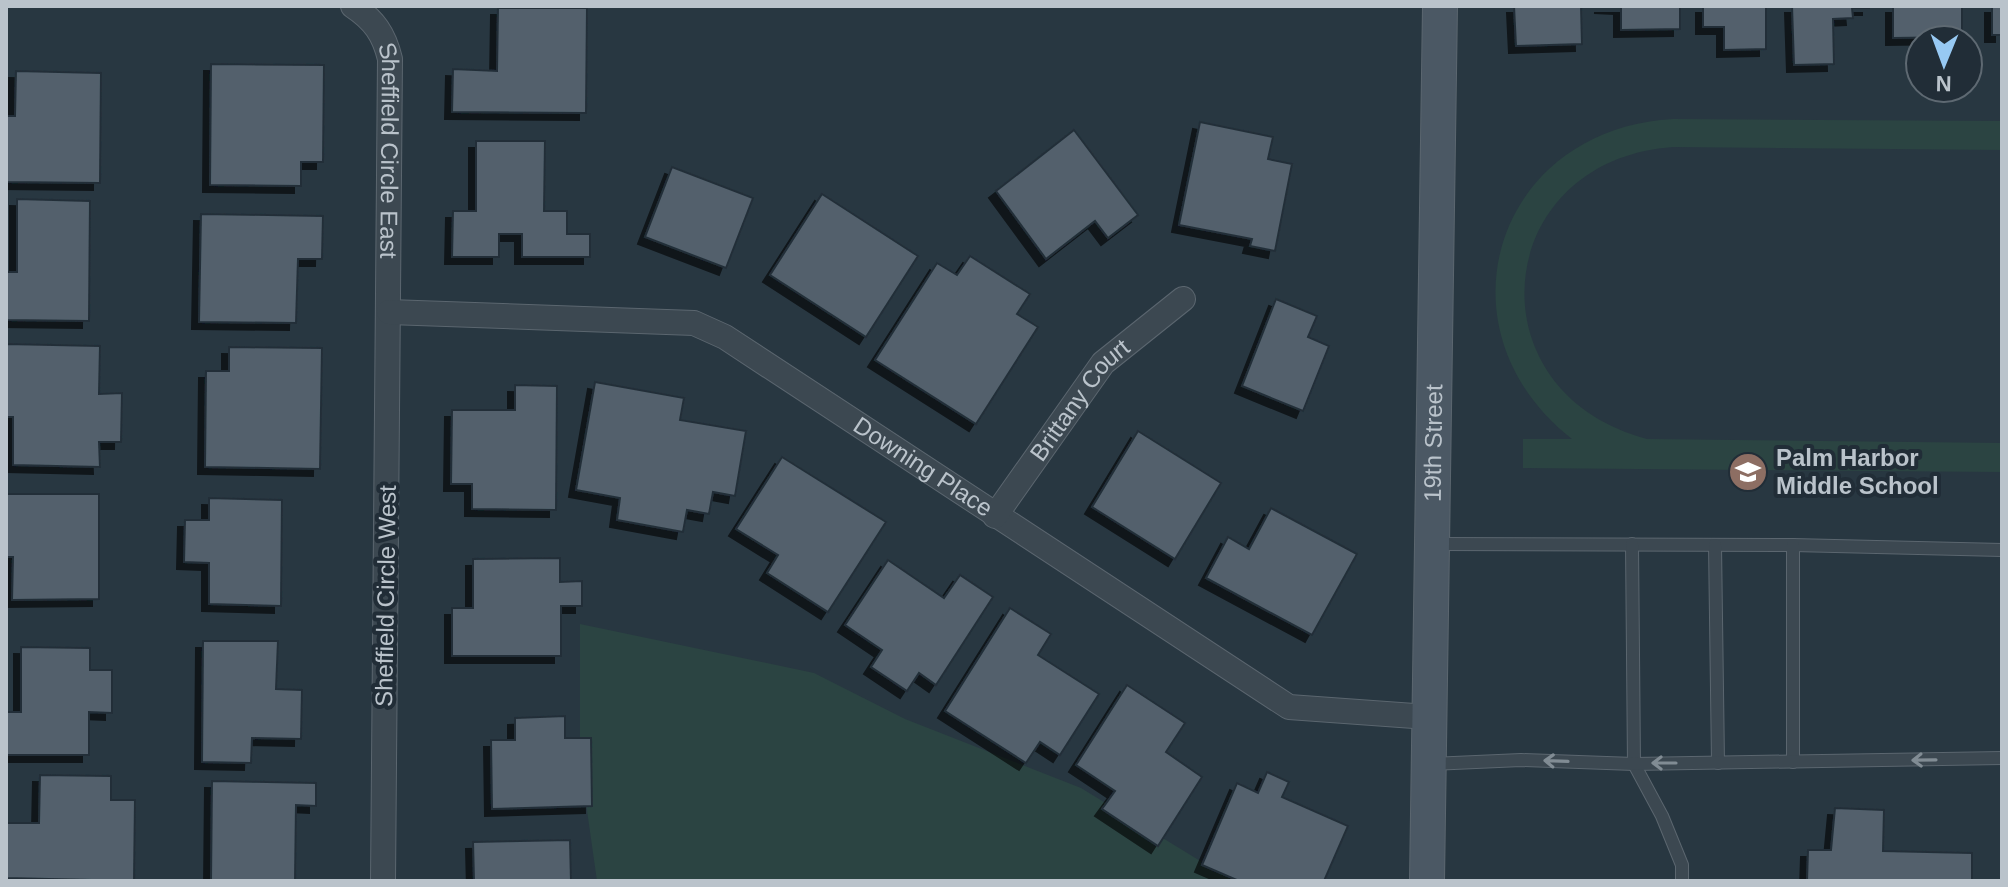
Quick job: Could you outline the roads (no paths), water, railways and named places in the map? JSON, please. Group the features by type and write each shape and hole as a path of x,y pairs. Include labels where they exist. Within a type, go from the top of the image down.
{"street":[{"name":"Sheffield Circle East","path":"353,6 367,15 385,37 390,59 389,312"},
{"name":"19th Street","path":"1427,881 1440,6"},
{"name":"Brittany Court","path":"995,516 1103,363 1183,299"},
{"name":"Downing Place","path":"389,312 694,323 725,337 1289,707 1428,717"},
{"name":"Sheffield Circle West","path":"383,881 389,312"}],"lane":[{"path":"1431,544 1793,545 2002,550"},
{"path":"1632,544 1634,764 1667,828 1682,865 1682,881"},
{"path":"1715,545 1718,763"},
{"path":"1793,545 1793,762"},
{"path":"1428,764 1521,760 1634,764 2002,758"}],"place":[{"name":"Palm Harbor Middle School","path":"1748,472"}]}
